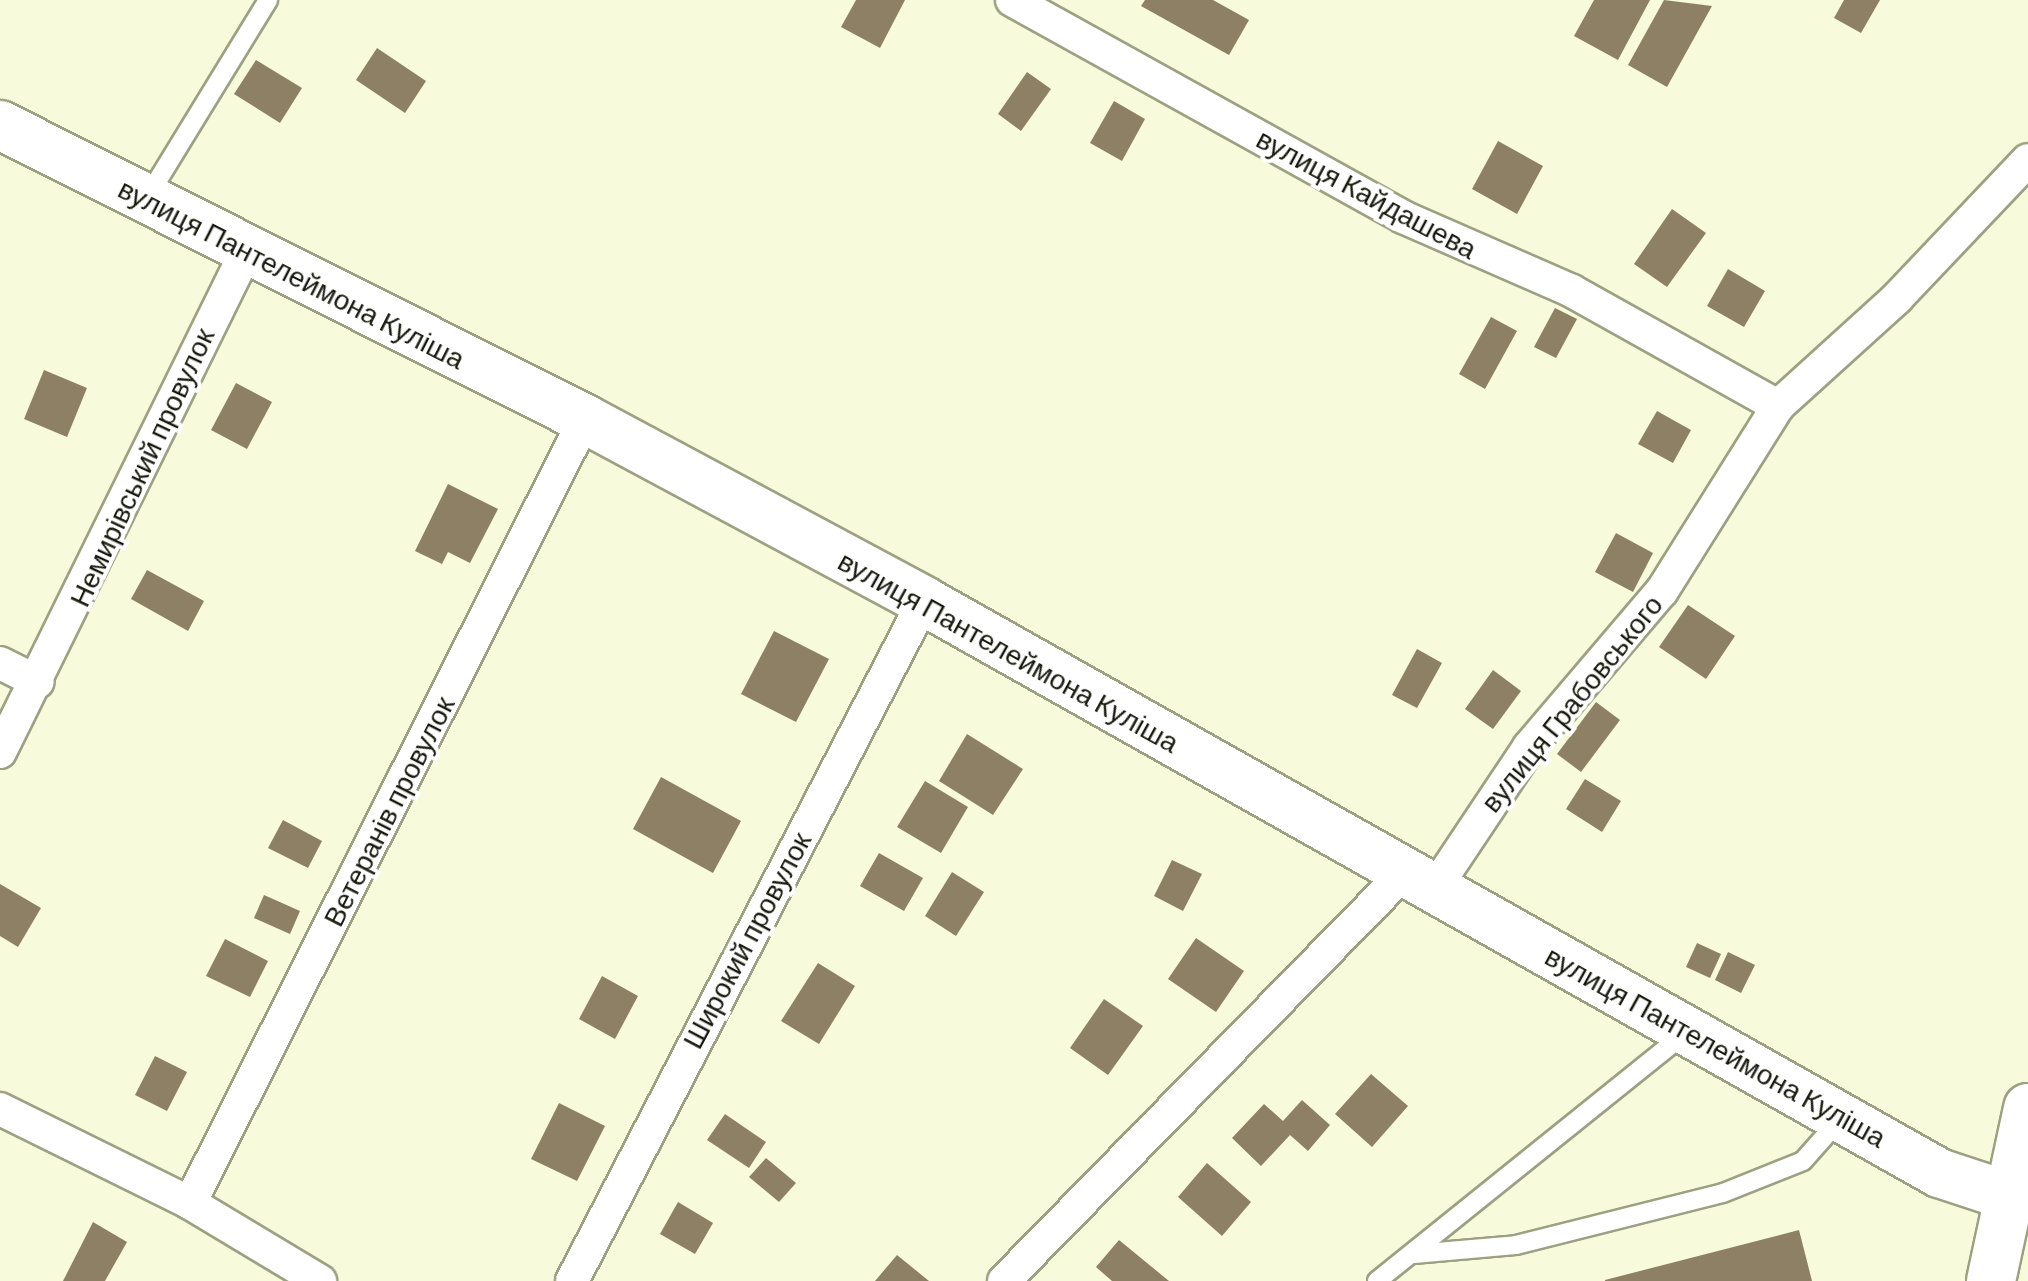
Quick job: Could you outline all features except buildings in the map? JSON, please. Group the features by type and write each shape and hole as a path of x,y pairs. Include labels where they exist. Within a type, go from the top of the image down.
{"street":[{"name":"вулиця Кайдашева","path":"1012,0 1421,226 1572,291 1778,406"},
{"name":"вулиця Пантелеймона Куліша","path":"0,125 246,252 585,419 924,601 1940,1173 2006,1194"},
{"name":"вулиця Грабовського","path":"1004,1281 1418,882 1646,613 1778,406 1897,298 2028,160"},
{"name":"Немирівський провулок","path":"0,752 38,682 246,252"},
{"name":"Ветеранів провулок","path":"190,1203 585,419"},
{"name":"Широкий провулок","path":"572,1281 924,601"},
{"path":"0,663 38,682"},
{"path":"1991,1281 2006,1194 2028,1108"},
{"path":"0,1110 190,1203 320,1281"}],"lane":[{"path":"145,200 268,0"},
{"path":"1376,1281 1690,1030"},
{"path":"1414,1254 1516,1245 1722,1193 1804,1161 1843,1116"}]}
